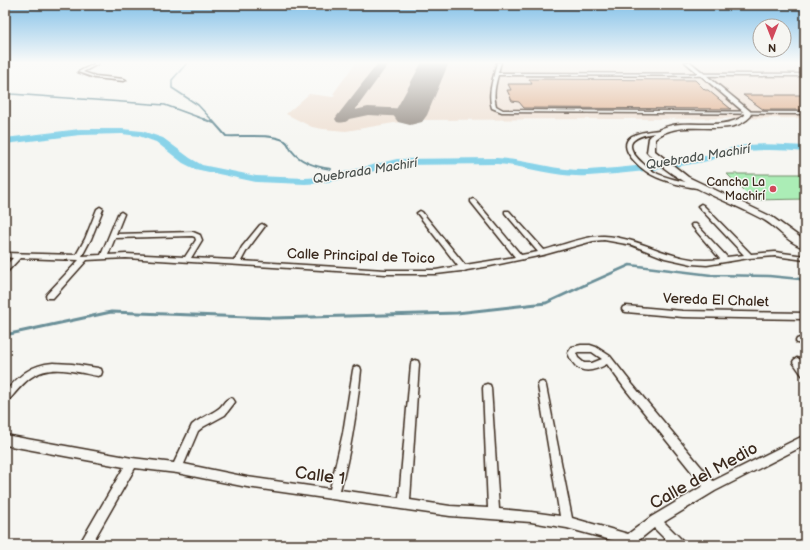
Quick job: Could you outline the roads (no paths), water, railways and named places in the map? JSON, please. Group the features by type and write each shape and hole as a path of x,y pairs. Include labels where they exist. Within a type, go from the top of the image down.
{"main road":[{"path":"719,88 748,112 747,118 731,124 685,126 659,131 652,138 651,152 672,170 701,187 763,215 805,245"}],"street":[{"path":"492,88 494,107 502,111 805,113"},
{"path":"659,131 637,136 628,142 627,147 636,159 650,172 672,181 701,187"},
{"path":"473,201 519,257"},
{"path":"701,206 749,256"},
{"path":"50,296 82,257 100,209"},
{"path":"420,212 464,269"},
{"path":"507,212 543,253"},
{"path":"104,257 121,214"},
{"path":"694,225 725,260"},
{"path":"237,263 244,249 262,226"},
{"path":"113,236 193,234 198,236 199,240 186,259"},
{"name":"Calle Principal de Toico","path":"5,255 186,259 410,273 464,269 543,253 593,239 604,238 633,244 667,256 692,262 707,263 749,256 775,254 805,258"},
{"path":"5,270 18,256"},
{"name":"Vereda El Chalet","path":"626,309 683,314 805,316"},
{"path":"607,360 711,487"},
{"path":"797,362 805,372"},
{"path":"404,504 415,364"},
{"path":"5,398 27,375 44,367 52,366 98,372"},
{"path":"334,494 343,459 357,370"},
{"path":"542,386 567,522"},
{"path":"487,388 494,513"},
{"path":"177,468 195,428 222,412 230,402"},
{"name":"Calle 1","path":"5,440 132,463 177,468 247,482 450,511 494,513 567,522 626,542"},
{"name":"Calle del Medio","path":"626,542 655,521 711,487 805,440"},
{"path":"85,545 132,463"},
{"path":"655,521 679,545"}],"waterway":[{"path":"172,88 198,105 212,120"},
{"path":"5,91 11,94 165,105 206,120"},
{"path":"203,119 214,123"},
{"path":"211,119 226,136 265,136 279,139 286,142 291,150 300,159 315,166 331,169"},
{"name":"Quebrada Machirí","path":"5,141 80,132 122,131 139,133 159,140 199,167 256,179 305,181 323,180 344,176 397,162 497,161 512,162 574,173 587,173 630,169 702,159 746,148 779,147 805,149"},
{"path":"585,285 630,265 711,275 769,276 800,279 805,283"},
{"path":"5,335 111,312 275,318 457,313 546,303 587,284"}],"place":[{"name":"Cancha La Machirí","path":"773,189"}]}
